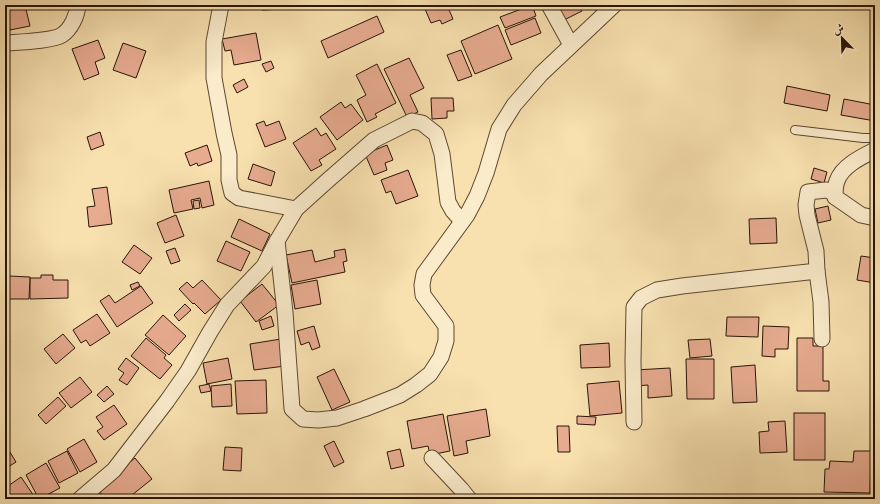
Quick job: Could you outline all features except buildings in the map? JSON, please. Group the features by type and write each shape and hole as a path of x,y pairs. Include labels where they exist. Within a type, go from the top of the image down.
{"street":[{"path":"5,43 48,39 61,36 71,26 78,5"},
{"path":"221,5 214,42 214,78 229,155 229,180 232,193 239,198 296,209"},
{"path":"549,5 571,45"},
{"path":"277,240 285,312 292,409 303,419 318,420 337,418 400,395 416,385 430,374 440,357 446,341 446,326 423,295 422,285 424,274 462,221 477,196 486,173 499,130 514,105 541,74 614,5"},
{"path":"80,499 114,470 167,401 188,371 227,305 264,266 277,240 296,209 374,140 412,121 422,123 436,134 442,154 448,202 453,211 462,221"},
{"path":"835,197 837,181 845,168 859,158 875,150"},
{"path":"822,339 822,302 817,271 816,251 807,215 806,205 808,192 826,190 834,192 835,197 861,215 875,218"},
{"path":"634,422 634,307 641,298 657,290 682,286 817,271"},
{"path":"432,458 470,499"}],"lane":[{"path":"795,130 862,138 875,138"}]}
